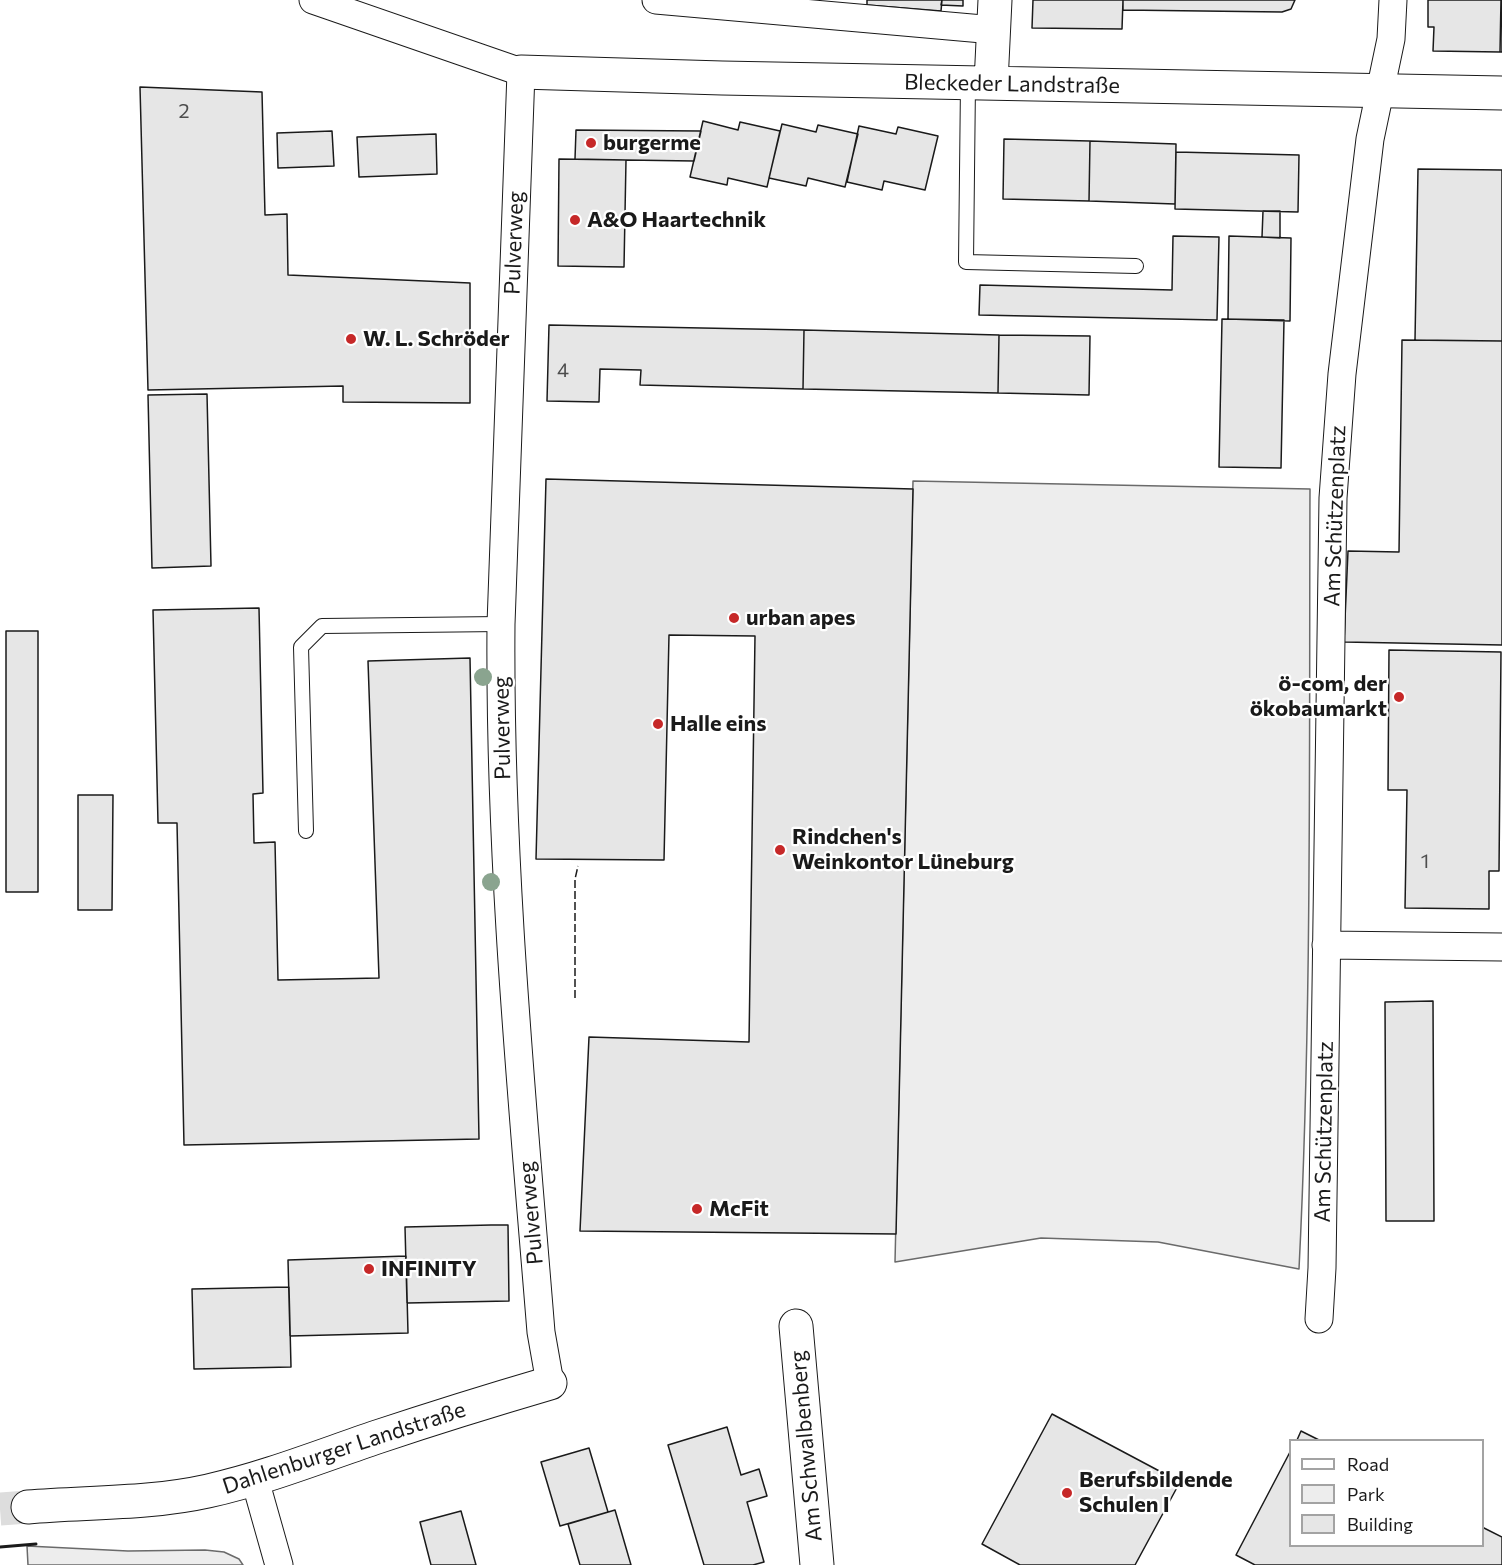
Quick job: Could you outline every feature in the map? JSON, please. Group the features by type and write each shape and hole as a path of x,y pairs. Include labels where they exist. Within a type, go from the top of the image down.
{"street":[{"path":"313,0 521,72"},
{"path":"656,0 994,15 980,83"},
{"name":"Am Schützenplatz","path":"1319,1319 1322,1268 1333,498 1342,374 1370,139 1391,39 1393,0"},
{"name":"Bleckeder Landstraße","path":"521,72 1502,93"},
{"name":"Pulverweg","path":"521,72 500,696 506,878 541,1332 550,1383"},
{"path":"1326,945 1502,947"},
{"name":"Am Schwalbenberg","path":"796,1326 817,1565"},
{"name":"Dahlenburger Landstraße","path":"28,1507 152,1500 205,1492 255,1480 396,1431 550,1383"},
{"path":"255,1480 279,1565"}],"lane":[{"path":"980,83 966,262 1136,266"},
{"path":"306,831 301,647 322,626 501,624"}],"green space":[{"path":"913,481 1310,489 1308,976 1299,1269 1158,1242 1041,1238 895,1262"},
{"path":"27,1546 128,1551 205,1550 224,1552 239,1559 243,1565 28,1565"}],"building":[{"path":"867,0 942,0 941,11 867,5"},
{"path":"942,0 963,0 963,6 941,5"},
{"path":"1033,0 1123,0 1122,29 1032,28"},
{"path":"1123,0 1295,0 1291,9 1282,12 1123,10"},
{"path":"1428,0 1501,0 1500,52 1433,51 1434,27 1428,27"},
{"path":"1501,0 1502,52 1500,52"},
{"path":"140,87 262,92 265,215 287,214 288,275 470,283 470,403 343,402 343,386 148,390"},
{"path":"703,121 738,130 740,122 780,131 767,187 728,178 727,185 690,177"},
{"path":"782,124 816,132 818,125 858,134 845,187 808,178 806,186 769,178"},
{"path":"859,126 896,134 898,127 938,136 925,190 884,181 882,190 847,182"},
{"path":"576,130 701,131 694,161 575,159"},
{"path":"332,131 334,166 278,168 277,133"},
{"path":"436,134 437,174 359,177 357,137"},
{"path":"1004,139 1090,141 1089,201 1003,199"},
{"path":"1090,141 1176,144 1175,204 1089,201"},
{"path":"1176,152 1299,155 1298,212 1175,209"},
{"path":"559,159 626,160 624,267 558,266"},
{"path":"1418,169 1502,170 1502,341 1415,340"},
{"path":"1263,211 1280,211 1280,238 1262,237"},
{"path":"1173,236 1219,237 1217,320 979,315 980,285 1172,290"},
{"path":"1229,236 1291,238 1290,321 1228,319"},
{"path":"1222,319 1284,320 1281,468 1219,467"},
{"path":"549,325 804,330 803,389 640,385 641,370 600,369 599,402 547,401"},
{"path":"804,330 999,335 998,393 803,389"},
{"path":"999,335 1090,336 1089,395 998,393"},
{"path":"1402,340 1502,341 1502,645 1344,642 1348,551 1399,552"},
{"path":"207,394 211,566 152,568 148,395"},
{"path":"546,479 913,489 896,1234 580,1231 589,1037 749,1042 755,636 669,635 664,860 536,859"},
{"path":"259,608 263,793 253,794 254,843 275,842 278,980 379,978 368,661 470,658 479,1139 184,1145 177,823 158,823 153,610"},
{"path":"6,631 38,631 38,892 6,892"},
{"path":"1389,650 1501,652 1499,871 1489,871 1489,909 1405,908 1407,790 1388,790"},
{"path":"78,795 113,795 112,910 78,910"},
{"path":"1433,1001 1434,1221 1386,1221 1385,1002"},
{"path":"508,1225 509,1301 407,1303 405,1227"},
{"path":"406,1256 408,1333 290,1336 288,1260"},
{"path":"289,1287 291,1367 194,1369 192,1289"},
{"path":"1052,1414 1180,1482 1135,1565 1020,1565 982,1544"},
{"path":"727,1427 741,1475 759,1469 767,1496 747,1502 764,1562 753,1565 704,1565 668,1445"},
{"path":"1301,1431 1317,1439 1297,1439"},
{"path":"589,1448 608,1512 560,1526 541,1462"},
{"path":"1289,1454 1289,1547 1484,1547 1484,1528 1502,1537 1502,1565 1255,1565 1236,1555"},
{"path":"615,1510 631,1565 580,1565 568,1524"},
{"path":"461,1511 476,1565 431,1565 420,1522"}],"tunnel":[{"path":"0,1509 28,1507"}],"fence":[{"path":"575,998 575,879 578,866"}],"wall":[{"path":"0,1547 36,1544"}],"place":[{"name":"burgerme","path":"591,143"},
{"name":"A&O Haartechnik","path":"575,220"},
{"name":"W. L. Schröder","path":"351,339"},
{"name":"urban apes","path":"734,618"},
{"name":"ö-com, der ökobaumarkt","path":"1399,697"},
{"name":"Halle eins","path":"658,724"},
{"name":"Rindchen's Weinkontor Lüneburg","path":"780,850"},
{"name":"McFit","path":"697,1209"},
{"name":"INFINITY","path":"369,1269"},
{"name":"Berufsbildende Schulen I","path":"1067,1493"}]}
